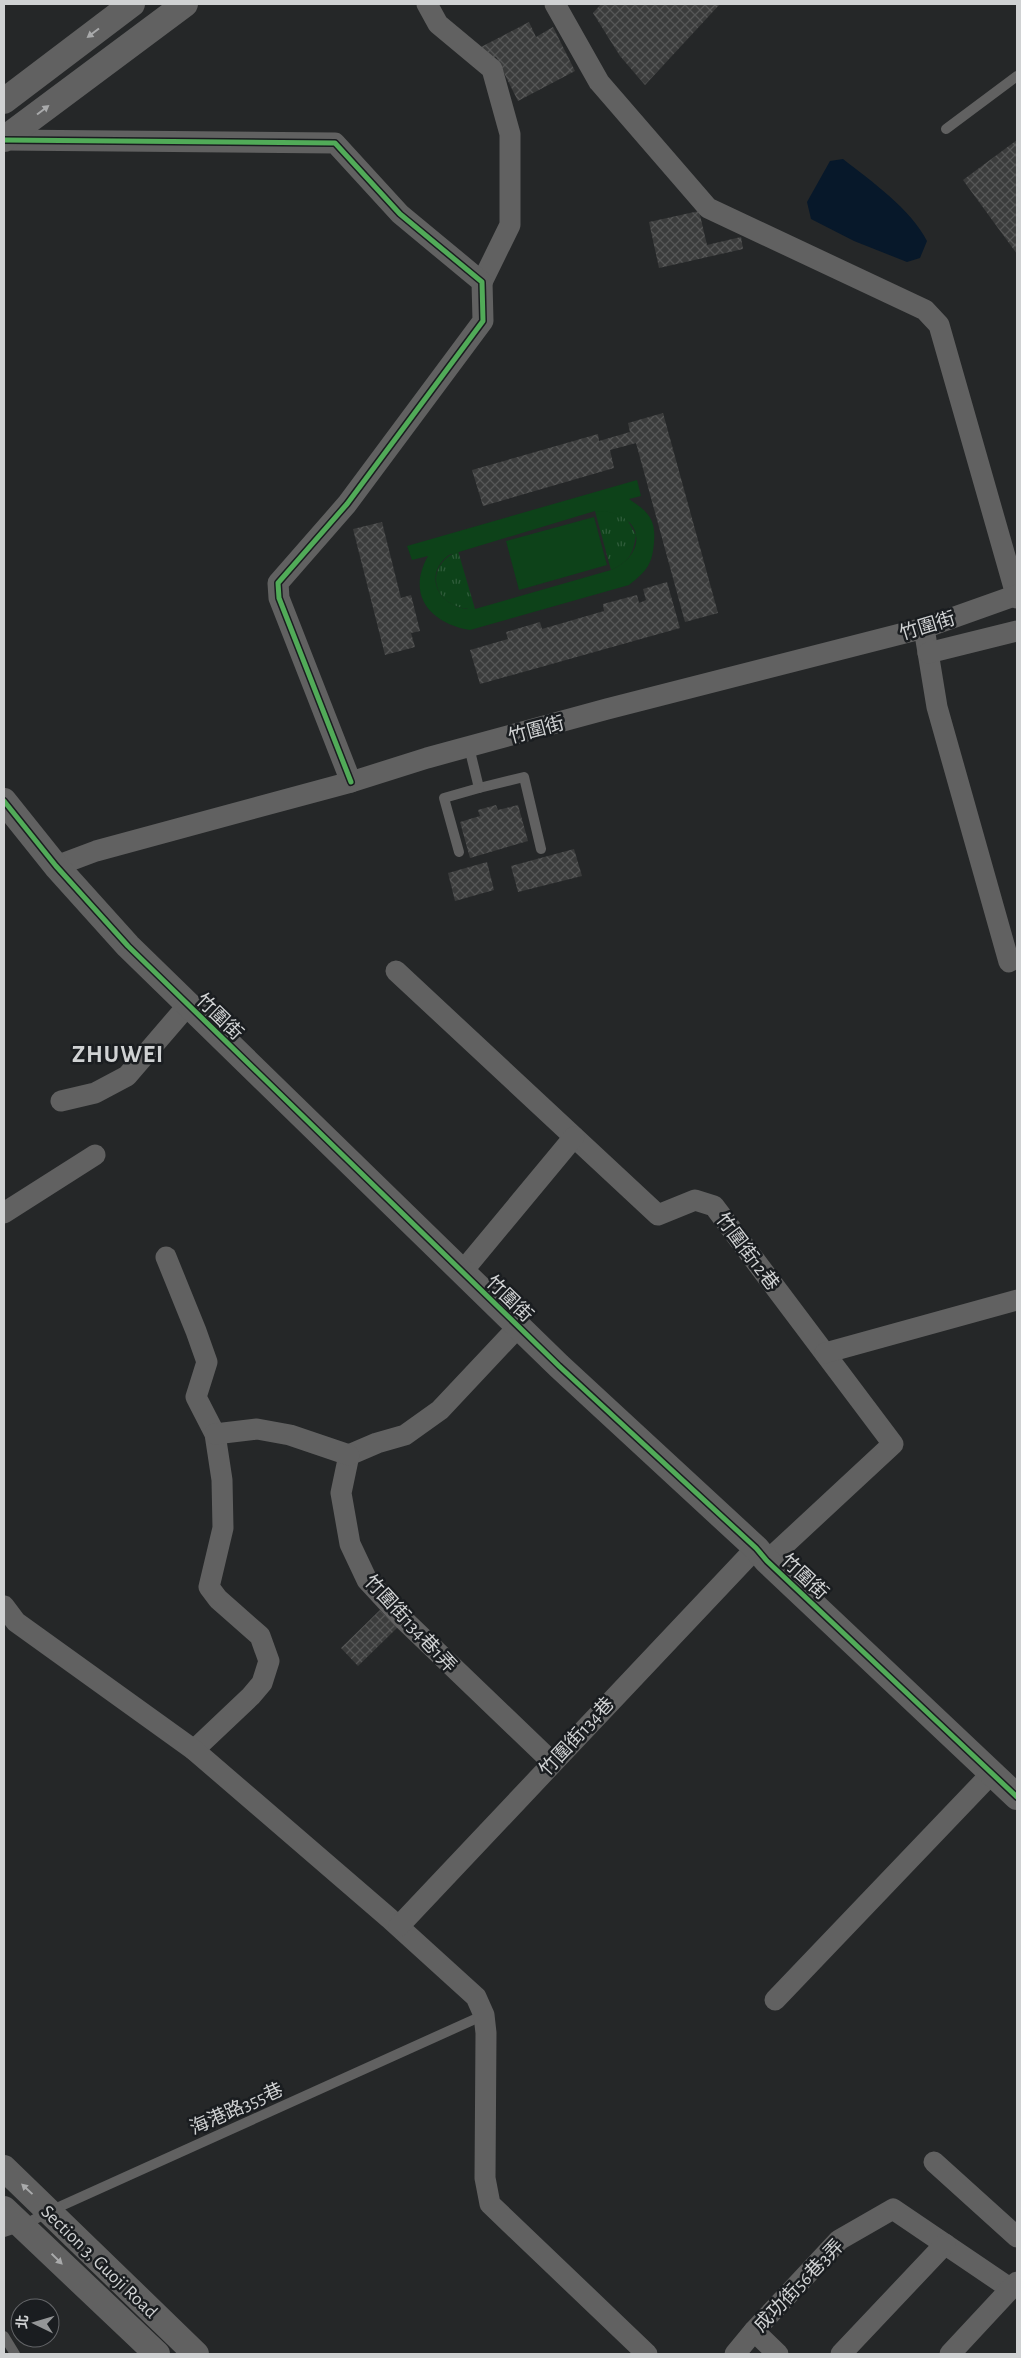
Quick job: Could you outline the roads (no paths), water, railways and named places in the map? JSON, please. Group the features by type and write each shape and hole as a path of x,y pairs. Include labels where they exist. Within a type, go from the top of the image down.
{"street":[{"path":"4,101 132,4"},
{"path":"4,140 185,4"},
{"path":"351,782 279,598 278,583 347,504 483,321 482,282 510,225 510,134 492,69 438,24 427,4"},
{"path":"555,4 599,82 708,208 926,310 939,325 1017,596"},
{"path":"4,140 335,143 400,214 482,282"},
{"name":"竹圍街","path":"56,866 96,851 351,782 469,747 924,628 1017,596"},
{"path":"924,628 937,707 1009,962"},
{"path":"928,653 1017,631"},
{"name":"竹圍街","path":"4,801 56,866 128,946 188,1005 518,1327 1017,1797"},
{"name":"竹圍街12巷","path":"396,971 658,1215 695,1200 714,1206 893,1444 761,1555"},
{"path":"61,1101 95,1094 127,1076 188,1005"},
{"path":"462,1272 574,1137"},
{"path":"4,1213 95,1156"},
{"path":"166,1257 207,1362 196,1397 215,1434 222,1480 223,1528 209,1587 218,1599 260,1636 269,1661 262,1682 251,1696 194,1750"},
{"path":"825,1353 1017,1300"},
{"path":"215,1434 256,1429 290,1435 349,1455 377,1443 405,1435 440,1410 518,1327"},
{"name":"竹圍街134巷1弄","path":"349,1455 340,1493 350,1544 367,1580 404,1620 552,1762"},
{"name":"竹圍街134巷","path":"399,1926 552,1762 761,1555"},
{"path":"4,1606 16,1622 194,1750 399,1926 476,1997 484,2016 486,2033 485,2178 490,2204 647,2354"},
{"path":"775,2000 992,1772"},
{"path":"934,2162 1017,2237"},
{"name":"Section 3, Guoji Road","path":"4,2168 196,2354"},
{"name":"成功街56巷3弄","path":"735,2354 839,2240 893,2209 945,2244"},
{"name":"Section 3, Guoji Road","path":"10,2222 156,2354"},
{"path":"841,2354 945,2244 1014,2285 950,2354"},
{"path":"754,2331 778,2354"}],"lane":[{"path":"946,129 1017,76"},
{"path":"469,747 479,788"},
{"path":"459,852 444,798 524,777 541,849"},
{"name":"海港路355巷","path":"10,2222 50,2211 484,2016"},
{"path":"4,2336 15,2354"}],"water":[{"path":"843,159 889,196 920,229 927,241 920,258 907,262 854,241 811,219 807,202 830,161"}],"district":[{"name":"ZHUWEI","path":"118,1054"}]}
